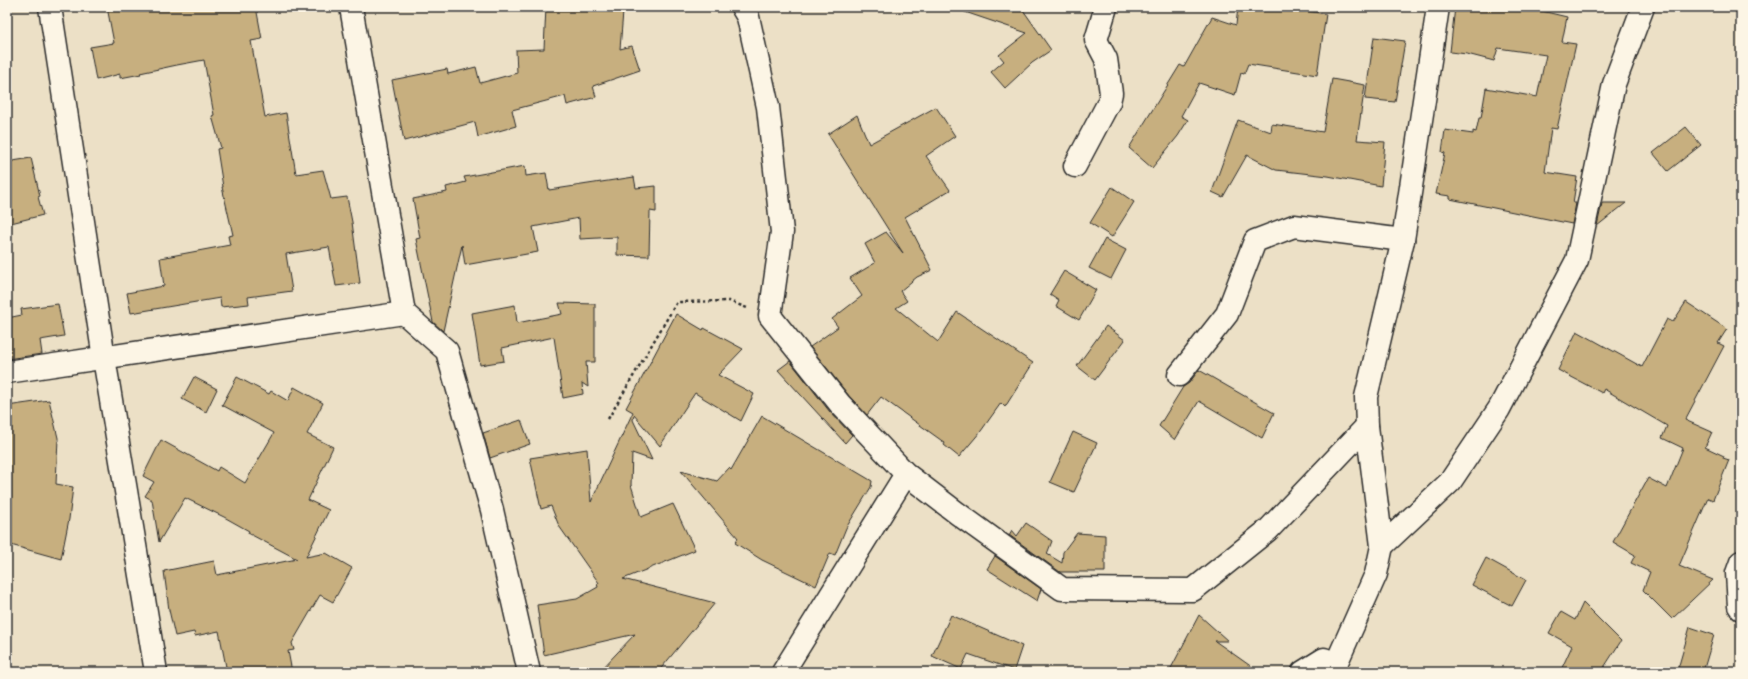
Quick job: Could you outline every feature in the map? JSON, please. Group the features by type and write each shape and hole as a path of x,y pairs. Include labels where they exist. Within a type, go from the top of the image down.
{"street":[{"path":"50,7 104,358 156,672"},
{"path":"351,7 404,313 447,351 492,510 529,672"},
{"path":"742,7 748,17 768,107 782,232 770,316 840,404 906,474 957,513 1062,588 1193,590 1268,530 1367,426"},
{"path":"1075,166 1109,102 1111,93 1106,59 1096,40 1106,7"},
{"path":"1303,672 1324,659 1335,668 1376,574 1382,546 1367,426 1366,397 1403,240 1438,7"},
{"path":"1382,546 1450,482 1499,409 1577,260 1614,84 1643,7"},
{"path":"1179,375 1227,314 1255,241 1294,226 1403,240"},
{"path":"7,372 404,313"},
{"path":"783,672 906,474"},
{"path":"1741,562 1737,573 1739,606 1741,609"}],"path":[{"path":"608,419 677,302 729,302 770,316"}],"building":[{"path":"107,7 256,7 262,39 251,41 265,117 286,113 296,174 323,170 331,199 347,197 352,222 360,283 336,286 329,247 286,254 292,291 248,297 249,304 221,307 220,298 131,313 127,293 164,286 160,258 230,245 228,236 233,235 222,187 217,149 221,148 212,116 214,115 204,60 120,78 120,74 96,80 90,47 114,43"},
{"path":"546,7 609,7 609,10 623,12 620,49 632,46 640,70 593,86 596,97 567,105 565,96 512,110 516,126 478,137 475,122 404,141 392,80 447,69 448,74 476,67 480,83 517,73 516,50 544,49"},
{"path":"963,7 1021,7 1051,50 1032,63 1005,88 991,72 1004,61 999,55 1027,33 962,11"},
{"path":"1238,7 1280,7 1326,14 1317,75 1248,64 1244,74 1241,73 1235,95 1199,83 1181,116 1188,120 1178,136 1152,168 1129,148 1180,65 1184,67 1212,17 1236,25"},
{"path":"1455,7 1525,7 1567,17 1562,42 1576,44 1557,129 1551,128 1545,172 1577,177 1573,203 1576,203 1572,224 1450,199 1450,196 1436,194 1445,153 1442,152 1445,130 1473,134 1473,131 1476,132 1479,118 1481,118 1486,88 1537,97 1546,55 1498,48 1494,61 1467,54 1450,52"},
{"path":"1374,37 1405,41 1395,102 1365,99"},
{"path":"1332,79 1365,85 1357,140 1385,142 1381,186 1328,176 1276,170 1247,155 1223,197 1212,192 1238,120 1271,132 1272,124 1323,132"},
{"path":"936,107 955,136 926,156 950,190 905,217 932,270 917,277 900,291 907,301 896,308 938,342 957,312 1033,363 1005,407 1001,403 981,431 959,457 944,445 945,443 881,397 867,415 849,396 810,347 838,327 832,319 862,296 850,278 875,263 865,244 886,232 903,253 828,134 857,115 869,144"},
{"path":"1686,127 1701,145 1668,171 1653,153"},
{"path":"31,158 43,215 7,224 7,162"},
{"path":"525,166 526,176 546,173 549,190 634,177 636,188 656,186 656,212 650,211 649,256 617,255 617,237 580,239 579,218 533,227 538,252 465,265 462,245 443,331 433,322 416,239 420,238 413,199 447,192 446,187 466,182 464,177"},
{"path":"1112,187 1134,202 1112,237 1090,223"},
{"path":"1602,203 1626,203 1597,226"},
{"path":"1105,239 1126,250 1111,279 1089,268"},
{"path":"1064,271 1096,290 1079,320 1056,306 1059,300 1050,294"},
{"path":"1686,302 1727,329 1718,343 1724,346 1685,420 1712,432 1705,447 1729,460 1713,500 1708,498 1679,566 1713,580 1672,619 1643,590 1650,572 1631,563 1635,555 1613,542 1648,478 1667,488 1683,448 1662,438 1667,426 1604,389 1602,393 1558,370 1577,331 1642,367 1667,319 1673,322"},
{"path":"559,303 595,304 595,362 586,362 588,387 582,383 583,394 563,398 554,337 502,348 504,361 480,365 472,313 515,305 517,323 562,314"},
{"path":"58,304 64,336 40,340 42,354 7,359 7,318 22,315 21,309"},
{"path":"676,314 703,330 704,328 743,349 718,375 754,394 741,421 695,393 660,446 634,415 633,420 652,460 632,453 631,485 641,517 673,504 695,550 623,579 715,603 658,672 599,672 635,634 544,655 537,605 577,599 598,587 597,584 599,583 559,526 551,506 541,509 530,458 587,449 591,502 633,412 626,408"},
{"path":"1106,326 1125,340 1095,380 1077,366"},
{"path":"790,361 830,412 852,435 845,443 778,370"},
{"path":"1199,370 1274,413 1262,438 1199,401 1175,440 1159,426 1183,387 1189,383"},
{"path":"194,377 217,389 206,412 182,399"},
{"path":"237,377 269,394 271,391 288,401 294,387 323,403 307,434 333,447 308,500 329,510 306,557 326,553 352,568 333,602 320,595 292,643 294,650 288,651 292,672 227,672 219,631 195,636 194,632 175,636 169,610 164,571 214,561 217,575 297,559 248,533 249,531 224,517 185,498 159,542 152,500 145,496 154,482 143,476 161,440 217,471 219,467 245,483 274,433 222,405"},
{"path":"49,400 58,438 56,484 73,487 69,519 61,559 7,544 7,406"},
{"path":"762,416 872,481 871,487 846,528 835,555 830,553 816,586 762,560 735,543 738,538 681,471 717,481 729,468 731,470"},
{"path":"521,420 530,444 490,458 483,433"},
{"path":"1073,432 1097,443 1074,492 1050,482"},
{"path":"1026,523 1052,541 1047,554 1062,563 1063,552 1077,533 1105,535 1105,572 1060,572 1009,535 1012,530 1017,536"},
{"path":"995,556 1041,589 1037,601 987,569"},
{"path":"1486,558 1526,580 1512,606 1472,585"},
{"path":"1583,603 1621,641 1601,672 1560,672 1572,646 1549,633 1561,612 1575,620"},
{"path":"951,615 1022,646 1014,670 968,654 961,669 932,656"},
{"path":"1199,615 1228,641 1215,641 1259,672 1169,672"},
{"path":"1690,627 1714,635 1703,672 1677,672"}]}
